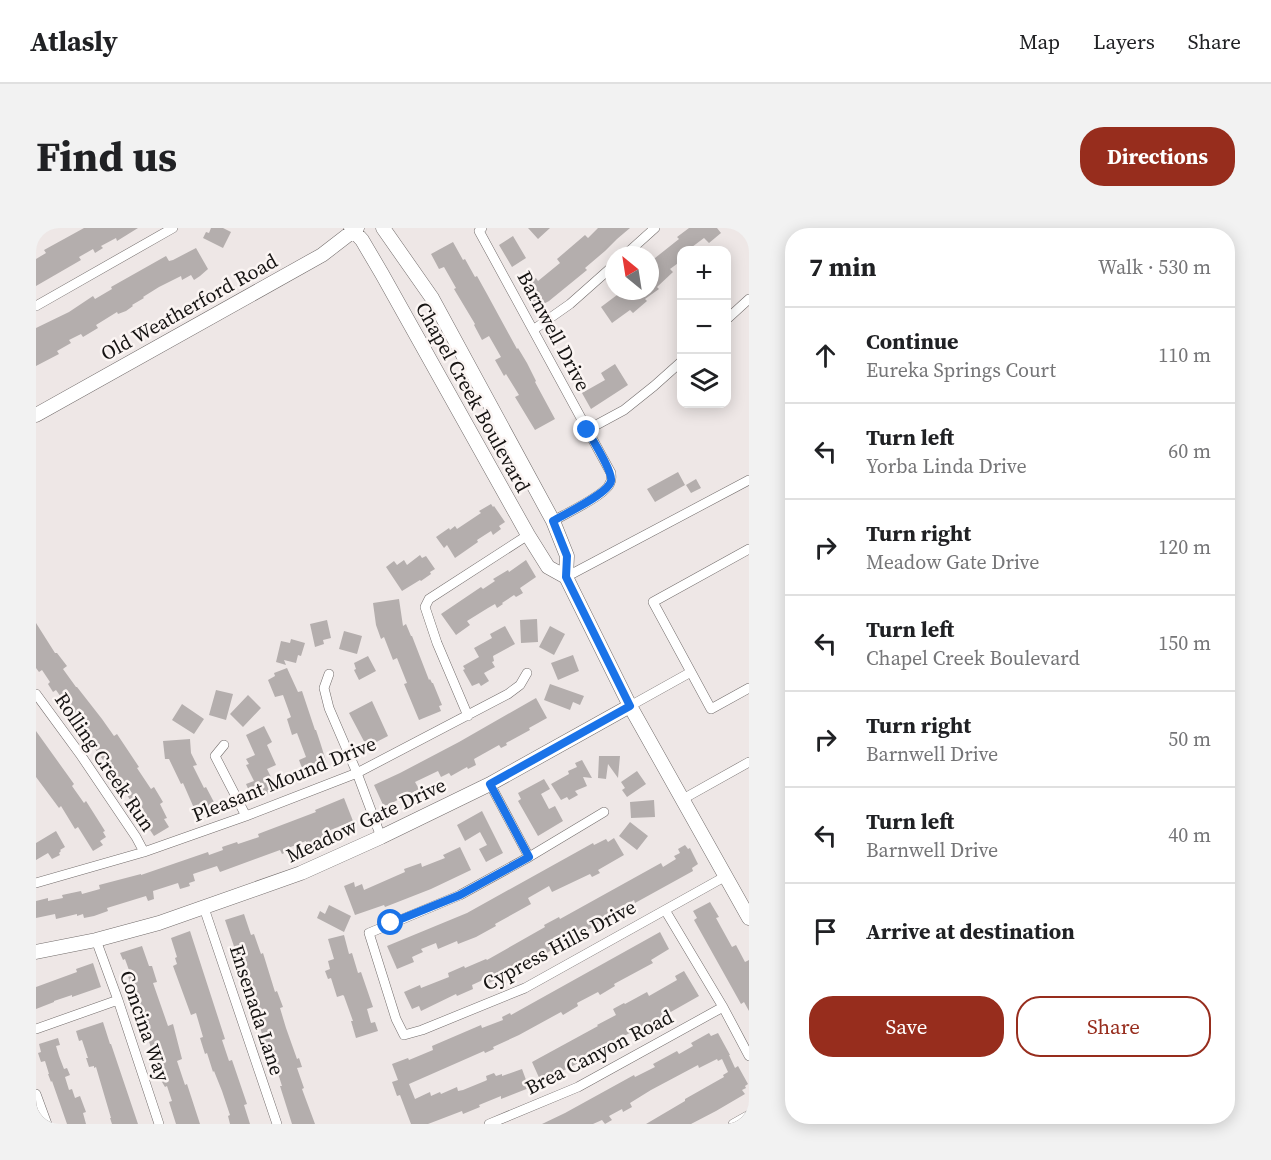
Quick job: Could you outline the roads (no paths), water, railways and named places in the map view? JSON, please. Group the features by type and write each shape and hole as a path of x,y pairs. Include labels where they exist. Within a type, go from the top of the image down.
{"main road":[{"name":"Chapel Creek Boulevard","path":"383,228 432,298 553,521 567,556 566,577 630,706 749,918"},
{"name":"Chapel Creek Boulevard","path":"354,229 382,274 528,535 548,567 566,577"},
{"name":"Old Weatherford Road","path":"36,415 322,255 354,229"},
{"name":"Meadow Gate Drive","path":"36,952 96,940 159,922 301,873 490,784 630,706"}],"street":[{"path":"36,306 173,228"},
{"path":"634,246 655,228"},
{"name":"Barnwell Drive","path":"480,229 611,473 611,482 599,495 553,521"},
{"path":"533,330 570,304 605,273"},
{"path":"731,315 749,299"},
{"path":"587,430 624,410 677,365"},
{"path":"566,577 749,480"},
{"path":"468,716 437,643 425,604 429,599 528,535"},
{"path":"749,549 653,602 711,709 749,688"},
{"name":"Meadow Gate Drive","path":"630,706 691,672"},
{"path":"329,674 324,688 329,708 381,837"},
{"name":"Pleasant Mound Drive","path":"36,883 144,852 357,773 508,694 520,685 527,674"},
{"name":"Rolling Creek Run","path":"36,694 136,837 144,852"},
{"path":"224,745 215,756 246,816"},
{"path":"683,799 749,762"},
{"path":"490,784 529,857 604,812"},
{"name":"Cypress Hills Drive","path":"529,857 460,895 369,933 396,1019 404,1035 422,1030 525,988 726,876"},
{"name":"Ensenada Lane","path":"204,908 276,1124"},
{"path":"665,910 723,1007 749,1056"},
{"name":"Concina Way","path":"96,940 159,1124"},
{"path":"36,1029 118,1000"},
{"name":"Brea Canyon Road","path":"489,1124 578,1087 723,1007"},
{"path":"36,1094 46,1124"},
{"path":"733,1124 749,1115"}]}
